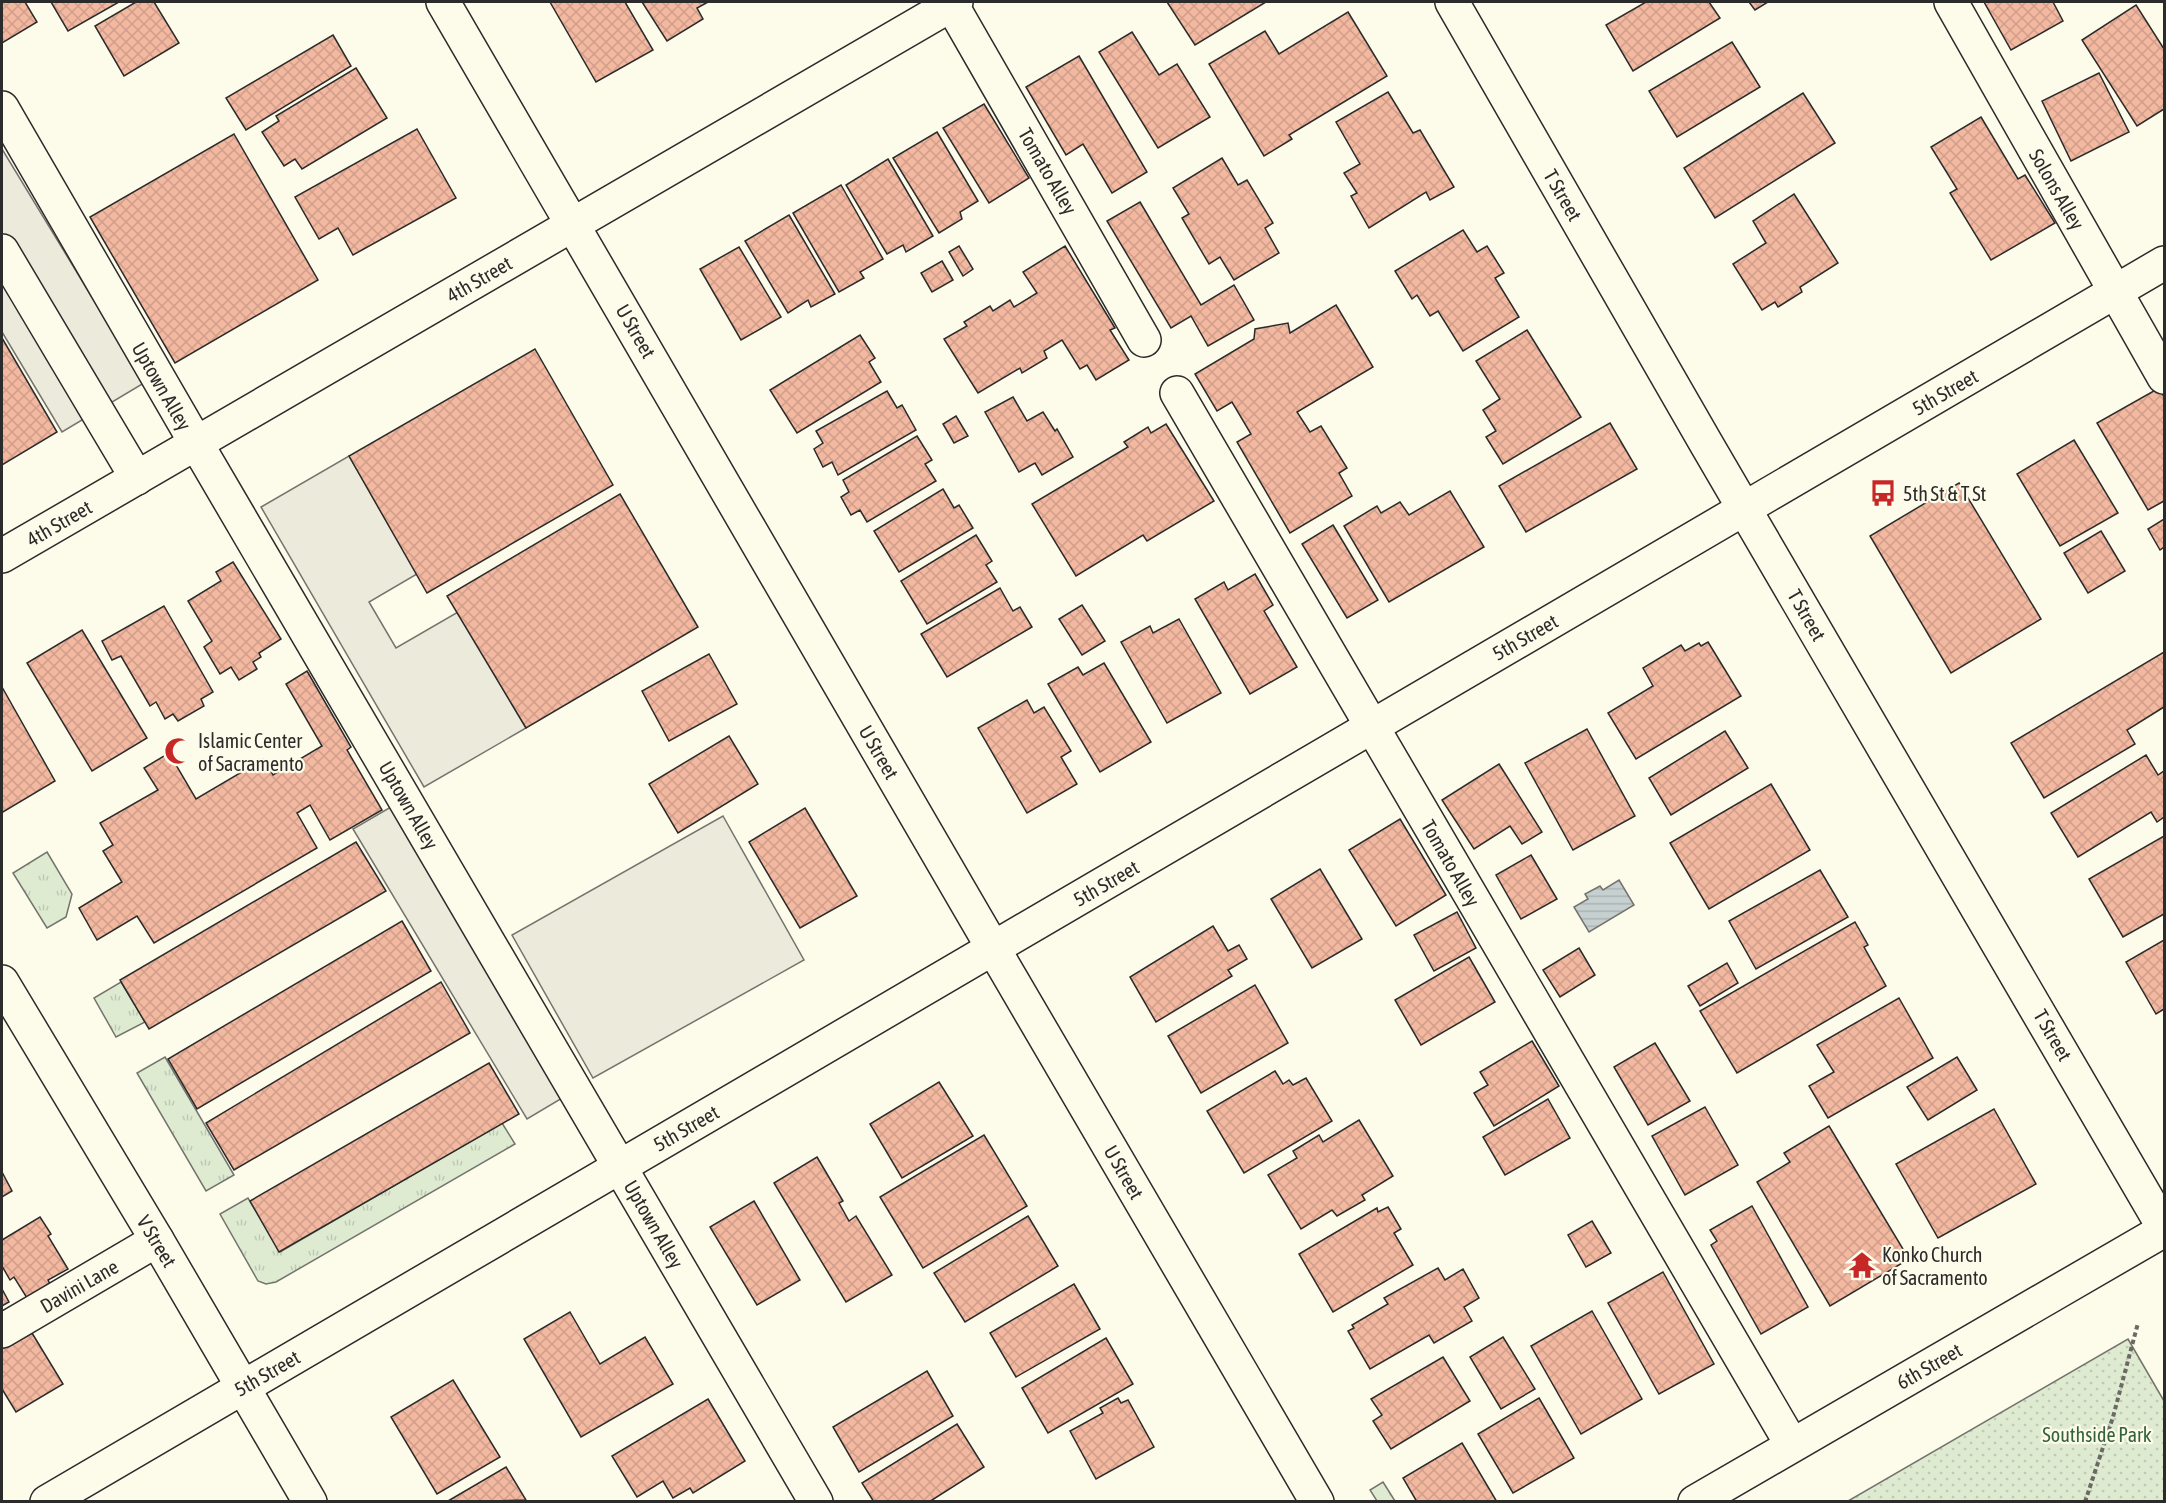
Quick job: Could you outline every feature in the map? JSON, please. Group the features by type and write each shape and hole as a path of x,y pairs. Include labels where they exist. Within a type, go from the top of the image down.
{"street":[{"name":"U Street","path":"443,2 1317,1502"},
{"name":"4th Street","path":"2,556 953,2"},
{"name":"Tomato Alley","path":"953,2 1144,340"},
{"name":"T Street","path":"1452,2 2164,1229"},
{"name":"Solons Alley","path":"1951,2 2164,376"},
{"name":"Uptown Alley","path":"2,108 195,443 816,1502"},
{"path":"2,251 137,478"},
{"name":"5th Street","path":"47,1502 2164,263"},
{"name":"Tomato Alley","path":"1177,393 1792,1445"},
{"name":"V Street","path":"2,982 157,1240 310,1502"},
{"name":"6th Street","path":"1695,1502 2164,1229"},
{"name":"Davini Lane","path":"2,1331 157,1240"}],"path":[{"path":"2085,1502 2113,1417 2138,1323"}],"green space":[{"path":"47,852 72,894 66,917 47,928 13,873"},
{"path":"121,982 145,1022 116,1037 94,998"},
{"path":"165,1057 234,1175 206,1191 137,1073"},
{"path":"502,1123 515,1144 276,1282 266,1284 258,1281 220,1214 248,1198 280,1252"},
{"name":"Southside Park","path":"2128,1339 2164,1401 2164,1501 1848,1501"},
{"path":"1383,1482 1395,1501 1377,1501 1370,1490"}],"shaded area":[{"path":"2,149 144,383 62,432 2,332"},
{"path":"349,456 417,574 369,602 396,648 458,612 526,728 424,787 261,507"},
{"path":"396,804 569,1094 527,1119 353,829"},
{"path":"723,816 804,960 593,1078 512,935"},
{"path":"1619,880 1634,905 1589,932 1574,907 1588,899 1585,894 1600,886 1603,890"}],"building":[{"path":"2,2 25,2 37,22 2,43"},
{"path":"51,2 119,2 68,31"},
{"path":"136,2 154,2 179,43 124,76 95,26"},
{"path":"550,2 625,2 653,50 596,82"},
{"path":"642,2 708,2 697,8 703,19 667,41"},
{"path":"1167,2 1266,2 1195,45"},
{"path":"1646,2 1709,2 1720,18 1633,71 1606,25"},
{"path":"1749,2 1768,2 1755,10"},
{"path":"1984,2 2053,2 2063,21 2011,50"},
{"path":"2136,5 2164,49 2164,109 2137,126 2082,40"},
{"path":"1348,12 1387,76 1289,135 1292,139 1264,156 1209,64 1265,31 1279,54"},
{"path":"1132,32 1159,75 1177,64 1210,117 1158,148 1099,52"},
{"path":"333,35 351,66 246,130 226,98"},
{"path":"1732,42 1760,87 1677,137 1649,91"},
{"path":"1079,56 1147,172 1112,193 1083,144 1066,155 1026,87"},
{"path":"356,68 387,118 302,169 295,159 284,166 262,132 279,121 276,116"},
{"path":"2099,73 2129,132 2071,161 2042,101"},
{"path":"1388,92 1413,133 1420,130 1454,187 1430,200 1426,192 1369,228 1351,196 1357,193 1344,173 1360,164 1336,122"},
{"path":"1803,93 1835,143 1715,218 1684,168"},
{"path":"984,104 1029,178 989,203 943,128"},
{"path":"1981,117 2018,179 2025,175 2055,223 1991,260 1950,193 1957,189 1931,147"},
{"path":"417,129 456,198 353,255 338,228 319,239 295,197"},
{"path":"937,132 978,201 960,212 962,219 939,233 893,158"},
{"path":"234,134 318,280 175,363 90,217"},
{"path":"1222,158 1238,185 1247,180 1273,223 1265,228 1279,253 1234,280 1220,257 1209,264 1182,218 1189,214 1173,188"},
{"path":"888,159 933,236 906,252 903,245 887,254 846,185"},
{"path":"841,185 883,259 860,272 864,278 839,292 793,213"},
{"path":"1794,194 1838,263 1800,287 1802,292 1778,307 1775,302 1762,310 1733,264 1766,243 1753,221"},
{"path":"1140,202 1201,305 1234,285 1254,320 1208,346 1191,316 1171,328 1107,221"},
{"path":"789,215 835,294 811,307 808,300 788,313 745,241"},
{"path":"1463,230 1477,252 1487,246 1504,273 1495,278 1519,317 1463,351 1438,311 1430,316 1417,295 1412,299 1395,271"},
{"path":"959,246 973,269 963,276 949,252"},
{"path":"1065,246 1115,328 1110,330 1129,360 1096,380 1087,365 1080,369 1062,340 1044,351 1047,358 1022,373 1020,368 978,393 944,339 967,326 964,322 990,306 993,311 1010,300 1014,307 1037,293 1023,272"},
{"path":"739,247 781,317 741,340 700,269"},
{"path":"942,261 953,280 932,292 921,273"},
{"path":"1336,305 1373,367 1297,412 1310,432 1321,426 1347,468 1339,473 1352,496 1290,533 1237,442 1251,434 1232,402 1217,411 1195,374 1254,339 1255,329 1288,323 1290,333"},
{"path":"1527,330 1581,417 1503,464 1486,437 1496,431 1483,410 1500,399 1476,361"},
{"path":"860,335 875,358 869,362 881,382 797,433 770,390"},
{"path":"2,338 57,432 2,465"},
{"path":"535,349 613,485 427,593 349,456"},
{"path":"2159,388 2164,397 2164,501 2148,510 2097,423"},
{"path":"887,391 897,408 902,405 916,430 838,475 832,462 823,467 814,449 823,443 816,431"},
{"path":"1013,397 1027,421 1043,412 1055,431 1057,429 1073,457 1042,475 1035,463 1019,472 985,412"},
{"path":"956,416 968,436 954,443 943,424"},
{"path":"1610,423 1637,469 1526,532 1499,486"},
{"path":"1166,424 1214,501 1147,541 1143,535 1076,576 1032,504 1128,447 1124,442 1148,427 1151,433"},
{"path":"917,436 932,460 925,464 936,481 867,522 860,510 851,515 841,497 849,492 843,480"},
{"path":"2074,440 2118,513 2060,546 2017,474"},
{"path":"1959,483 2041,619 1951,673 1870,536"},
{"path":"943,489 954,508 959,505 973,528 899,572 874,531"},
{"path":"1450,491 1484,547 1389,602 1344,526 1377,506 1381,513 1400,502 1409,515"},
{"path":"620,494 698,627 526,728 447,596"},
{"path":"2164,519 2164,547 2160,550 2148,529"},
{"path":"1333,525 1378,600 1347,618 1302,544"},
{"path":"2101,531 2125,571 2088,593 2064,553"},
{"path":"976,535 992,561 986,565 997,582 927,624 901,581"},
{"path":"233,562 281,639 259,653 261,657 253,662 257,669 239,680 231,667 220,674 204,647 212,641 188,601 221,581 216,572"},
{"path":"1255,574 1273,605 1264,611 1297,667 1250,694 1195,599 1224,582 1228,590"},
{"path":"1000,588 1013,611 1020,607 1032,627 947,677 921,634"},
{"path":"1082,605 1105,641 1082,655 1059,619"},
{"path":"164,606 213,692 201,699 204,706 178,721 173,714 165,719 156,702 150,706 121,656 112,660 102,641"},
{"path":"1179,619 1221,693 1167,723 1121,642 1150,626 1153,633"},
{"path":"82,630 147,738 92,771 27,663"},
{"path":"1708,642 1741,696 1636,759 1608,713 1653,686 1643,668 1681,645 1685,651 1699,643 1701,646"},
{"path":"2164,652 2164,707 2127,730 2135,744 2044,798 2011,743"},
{"path":"709,654 737,704 669,741 642,691"},
{"path":"1104,663 1151,742 1100,772 1048,684 1078,667 1083,675"},
{"path":"307,671 351,747 347,750 382,810 330,840 310,805 297,813 317,848 154,943 137,916 97,940 79,908 122,882 103,851 113,845 100,823 158,790 144,768 169,753 196,799 264,759 273,775 322,746 286,684"},
{"path":"2,687 55,781 3,812 2,810"},
{"path":"1027,700 1034,713 1044,707 1071,751 1061,757 1077,784 1027,813 978,728"},
{"path":"1587,729 1635,816 1573,850 1525,763"},
{"path":"1725,731 1748,768 1671,815 1649,778"},
{"path":"729,736 758,784 678,833 649,784"},
{"path":"2146,755 2158,775 2164,771 2164,817 2157,822 2151,812 2078,857 2051,813"},
{"path":"1499,764 1542,832 1522,844 1510,826 1474,849 1442,800"},
{"path":"1771,784 1810,850 1709,909 1670,843"},
{"path":"805,808 857,896 800,928 749,842"},
{"path":"1400,819 1446,895 1396,926 1349,850"},
{"path":"2164,836 2164,914 2123,937 2089,879"},
{"path":"356,842 386,891 149,1029 120,980"},
{"path":"1531,855 1557,899 1521,919 1496,875"},
{"path":"1320,869 1362,939 1312,968 1271,899"},
{"path":"1820,870 1848,917 1756,969 1729,921"},
{"path":"1457,912 1476,948 1434,971 1414,935"},
{"path":"402,921 431,971 197,1109 168,1059"},
{"path":"1855,922 1868,945 1864,947 1886,986 1737,1073 1700,1011"},
{"path":"1213,926 1228,951 1239,945 1247,959 1228,970 1232,976 1156,1022 1130,977"},
{"path":"2164,940 2164,1009 2156,1014 2126,962"},
{"path":"1579,948 1595,975 1560,997 1543,970"},
{"path":"1469,957 1495,1002 1421,1045 1395,1000"},
{"path":"1727,963 1738,983 1700,1006 1688,986"},
{"path":"441,982 470,1033 234,1170 206,1123"},
{"path":"1255,985 1288,1043 1201,1093 1168,1036"},
{"path":"1899,998 1933,1058 1828,1118 1809,1086 1834,1072 1817,1045"},
{"path":"1532,1041 1559,1086 1494,1126 1474,1093 1488,1085 1480,1072"},
{"path":"1655,1043 1690,1101 1648,1125 1614,1067"},
{"path":"1957,1057 1977,1090 1928,1120 1907,1087"},
{"path":"489,1063 519,1114 279,1252 250,1201"},
{"path":"1275,1071 1283,1084 1289,1080 1293,1085 1306,1078 1332,1121 1244,1173 1207,1111"},
{"path":"939,1082 973,1136 902,1178 870,1124"},
{"path":"1548,1099 1570,1138 1505,1175 1483,1137"},
{"path":"1705,1107 1738,1165 1685,1195 1652,1136"},
{"path":"1994,1109 2036,1184 1938,1238 1896,1164"},
{"path":"1359,1120 1393,1176 1362,1195 1365,1200 1337,1216 1332,1210 1301,1229 1268,1175 1297,1158 1293,1151 1319,1135 1323,1142"},
{"path":"1829,1126 1909,1259 1830,1306 1757,1182 1790,1162 1784,1153"},
{"path":"984,1135 1027,1206 923,1268 880,1197"},
{"path":"817,1157 843,1201 839,1203 849,1221 856,1216 892,1275 846,1302 774,1183"},
{"path":"2,1172 12,1191 2,1197"},
{"path":"754,1201 800,1280 757,1305 710,1227"},
{"path":"1752,1206 1808,1307 1761,1334 1711,1245 1717,1241 1710,1230"},
{"path":"1388,1207 1401,1229 1394,1233 1413,1265 1333,1312 1299,1254 1377,1208 1378,1212"},
{"path":"1028,1216 1058,1266 965,1322 934,1273"},
{"path":"40,1217 51,1234 48,1236 68,1269 48,1280 50,1284 27,1298 14,1277 10,1280 2,1266 2,1240"},
{"path":"1592,1221 1611,1253 1586,1267 1568,1235"},
{"path":"1438,1268 1445,1280 1463,1269 1479,1298 1464,1307 1472,1321 1434,1343 1429,1335 1370,1369 1348,1331 1354,1328 1352,1325 1388,1304 1384,1298"},
{"path":"1663,1272 1714,1364 1659,1394 1608,1303"},
{"path":"1074,1284 1100,1329 1016,1377 990,1333"},
{"path":"2,1289 9,1302 2,1306"},
{"path":"1592,1311 1642,1399 1581,1434 1531,1346"},
{"path":"570,1312 600,1364 645,1337 673,1384 581,1437 524,1339"},
{"path":"32,1333 63,1384 16,1412 2,1389 2,1347 9,1342 11,1345"},
{"path":"1503,1337 1535,1389 1501,1409 1470,1357"},
{"path":"1106,1338 1133,1384 1048,1433 1022,1388"},
{"path":"1443,1357 1470,1401 1391,1449 1373,1421 1382,1415 1371,1399"},
{"path":"927,1371 953,1416 859,1472 833,1427"},
{"path":"453,1380 500,1457 437,1494 391,1417"},
{"path":"1118,1398 1121,1403 1128,1400 1154,1447 1096,1479 1070,1431 1103,1413 1100,1408"},
{"path":"1539,1398 1574,1458 1513,1493 1478,1434"},
{"path":"708,1399 745,1461 693,1493 690,1488 673,1498 663,1481 637,1497 612,1456"},
{"path":"957,1424 984,1467 929,1502 874,1502 862,1483"},
{"path":"1462,1443 1497,1502 1417,1502 1403,1478"},
{"path":"506,1467 526,1500 448,1502 448,1501"}],"place":[{"name":"5th St & T St","path":"1883,493"},
{"name":"Islamic Center of Sacramento","path":"178,751"},
{"name":"Konko Church of Sacramento","path":"1862,1265"}]}
